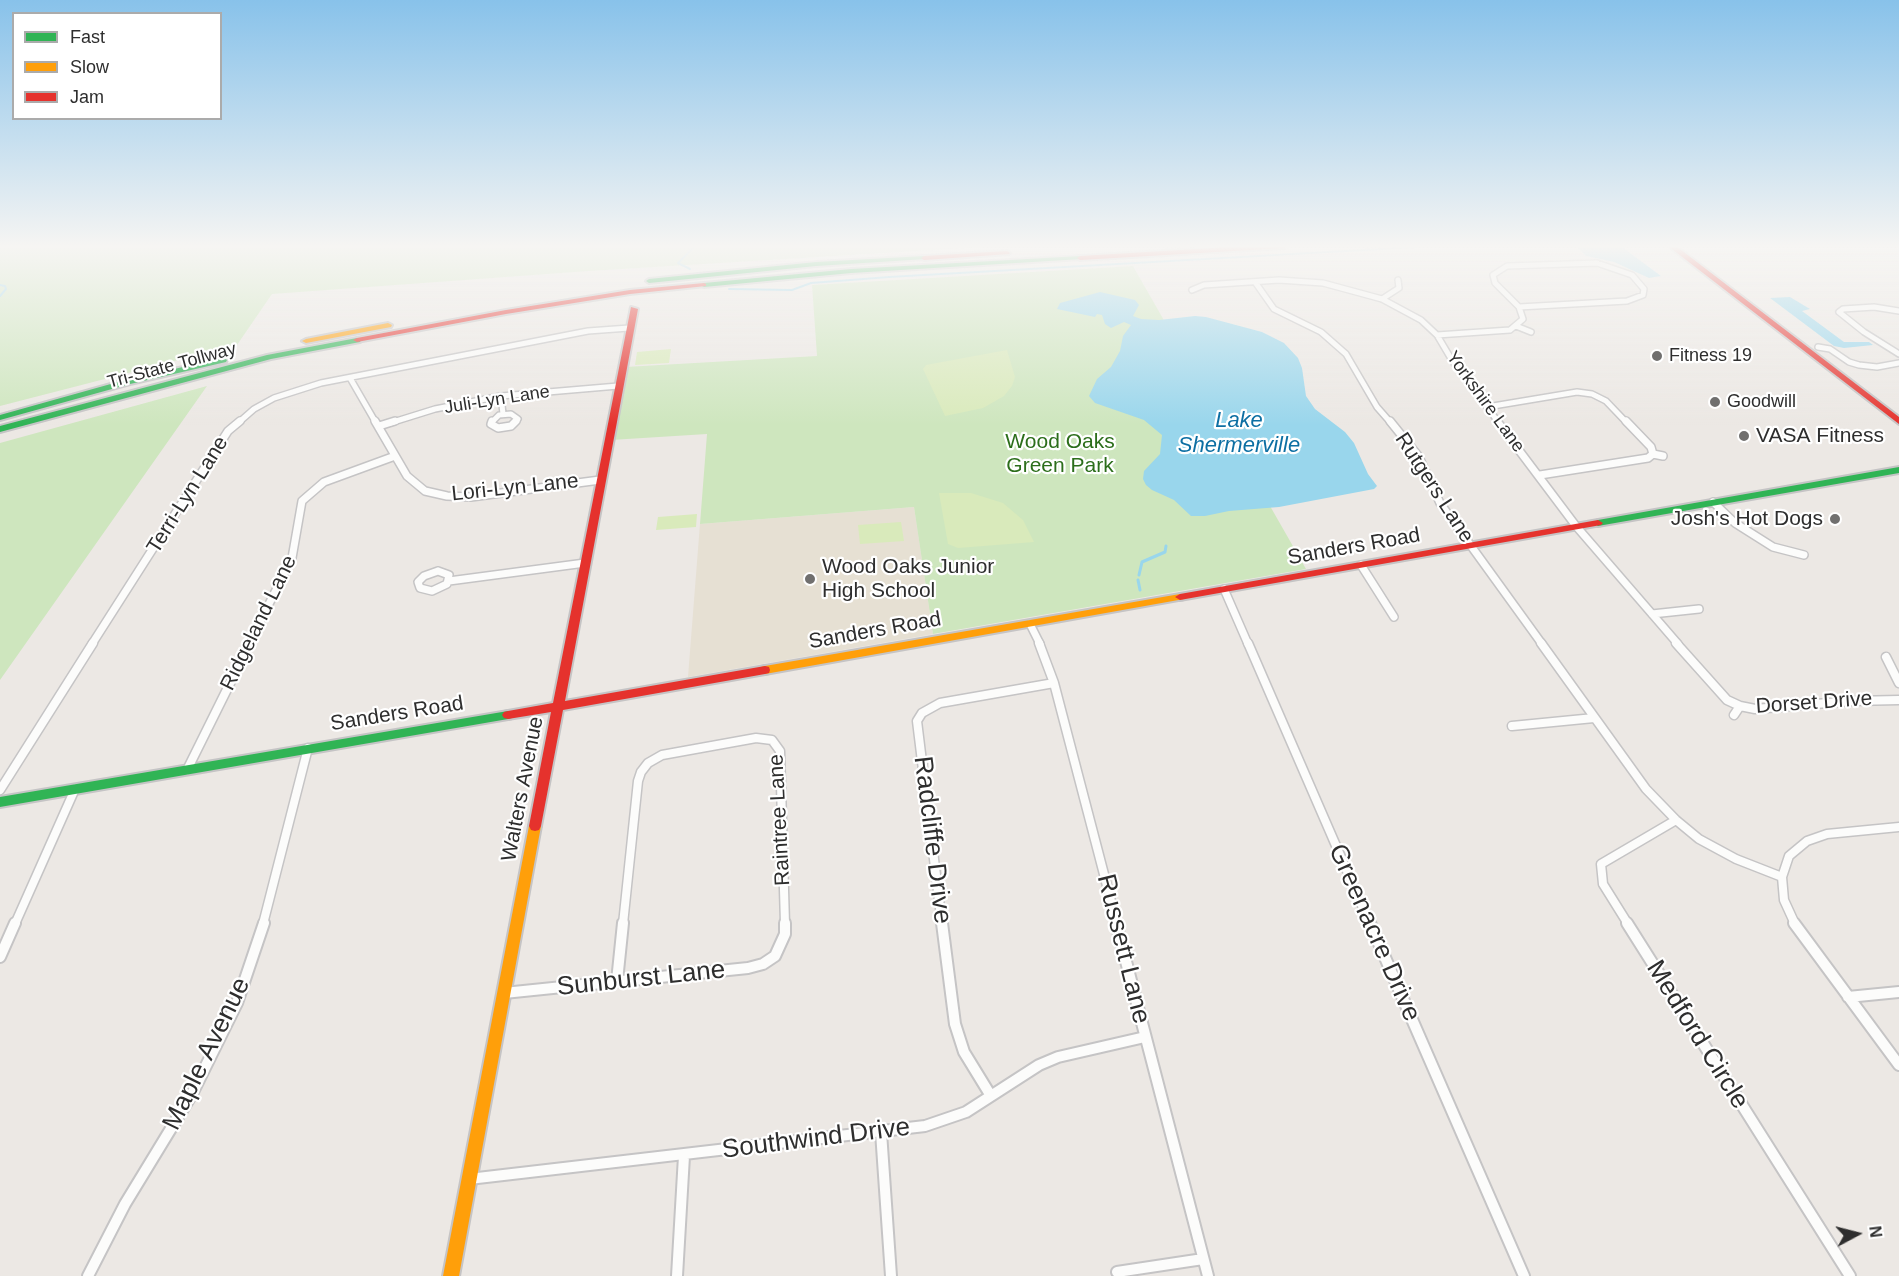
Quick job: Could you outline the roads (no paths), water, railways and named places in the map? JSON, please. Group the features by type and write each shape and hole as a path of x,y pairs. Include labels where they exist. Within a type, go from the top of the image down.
{"main road":[{"name":"Tri-State Tollway","path":"0,418 128,382 334,334 495,306"},
{"name":"Tri-State Tollway","path":"0,429 270,357 546,306"},
{"path":"1749,306 1899,421"},
{"name":"Walters Avenue","path":"451,1276 634,309"},
{"name":"Sanders Road","path":"0,802 558,707 1899,470"}],"street":[{"name":"Rutgers Lane","path":"1272,306 1274,309 1322,332 1346,354 1377,407 1419,457 1440,503 1646,789 1676,820 1699,839 1736,859 1782,877"},
{"name":"Yorkshire Lane","path":"1394,306 1421,320 1437,335 1453,362 1540,475 1576,526 1716,689 1727,700 1740,706"},
{"path":"1437,335 1510,330 1523,319 1519,307 1550,306"},
{"path":"1899,311 1888,308 1843,309 1839,312 1864,332 1899,354"},
{"path":"1516,326 1531,332"},
{"name":"Terri-Lyn Lane","path":"0,790 228,431 254,409 295,390 350,378 588,331 629,328"},
{"path":"1818,347 1830,349 1849,362 1859,365 1876,367 1899,363"},
{"name":"Lori-Lyn Lane","path":"350,378 407,476 417,487 425,491 447,496 471,497 600,480"},
{"name":"Juli-Lyn Lane","path":"379,426 435,409 501,396 618,386"},
{"path":"1487,407 1593,391 1651,447 1653,454"},
{"path":"501,396 503,414"},
{"path":"1540,475 1648,458 1653,454 1663,456"},
{"name":"Ridgeland Lane","path":"187,770 292,558 302,501 324,482 395,456"},
{"path":"1713,502 1735,523 1773,547 1804,555"},
{"path":"449,581 585,562"},
{"path":"1361,565 1394,617"},
{"name":"Greenacre Drive","path":"1224,589 1524,1276"},
{"path":"1652,614 1700,609"},
{"name":"Russett Lane","path":"1030,624 1047,660 1054,683 1208,1276"},
{"path":"1886,657 1899,683"},
{"name":"Radcliffe Drive","path":"990,1096 964,1052 955,1024 917,721 922,713 940,703 1054,683"},
{"name":"Dorset Drive","path":"1734,715 1740,706 1755,709 1852,701 1899,700"},
{"path":"1512,726 1594,718"},
{"name":"Raintree Lane","path":"617,981 638,781 648,763 662,755 756,738 771,740 777,745 781,759 785,934 775,956"},
{"name":"Maple Avenue","path":"88,1276 125,1204 192,1094 237,1003 265,919 308,748"},
{"path":"0,957 75,789"},
{"name":"Medford Circle","path":"1676,820 1601,864 1603,884 1850,1276"},
{"path":"1899,827 1827,834 1808,841 1789,856 1782,877 1784,900 1796,927 1899,1065"},
{"name":"Sunburst Lane","path":"504,993 748,968 763,964 775,956"},
{"path":"1848,997 1899,992"},
{"name":"Southwind Drive","path":"469,1179 881,1132 945,1120 966,1112 1039,1065 1058,1057 1145,1037"},
{"path":"881,1132 891,1276"},
{"path":"677,1276 684,1156"},
{"path":"1117,1272 1203,1259"}],"water":[{"name":"Lake Shermerville","path":"1059,306 1139,306 1133,316 1141,319 1206,317 1262,332 1284,343 1298,358 1302,368 1306,396 1315,409 1345,432 1354,443 1368,474 1377,486 1374,489 1279,507 1191,516 1174,500 1152,490 1143,479 1144,471 1160,454 1162,435 1144,420 1095,403 1089,396 1097,379 1111,367 1120,351 1123,336 1131,325 1124,322 1111,328 1105,324 1102,315 1097,314 1095,317 1057,309"},
{"path":"1780,306 1804,306 1810,309 1802,311 1844,342 1869,342 1873,345 1844,348 1834,346"}],"waterway":[{"path":"1139,575 1142,562 1165,552 1166,546"},
{"path":"1138,580 1140,590"}],"place":[{"name":"Fitness 19","path":"1657,356"},
{"name":"Goodwill","path":"1715,402"},
{"name":"VASA Fitness","path":"1744,436"},
{"name":"Josh's Hot Dogs","path":"1835,519"},
{"name":"Wood Oaks Junior High School","path":"810,579"}],"park label":[{"name":"Wood Oaks Green Park","path":"1060,454"}]}
